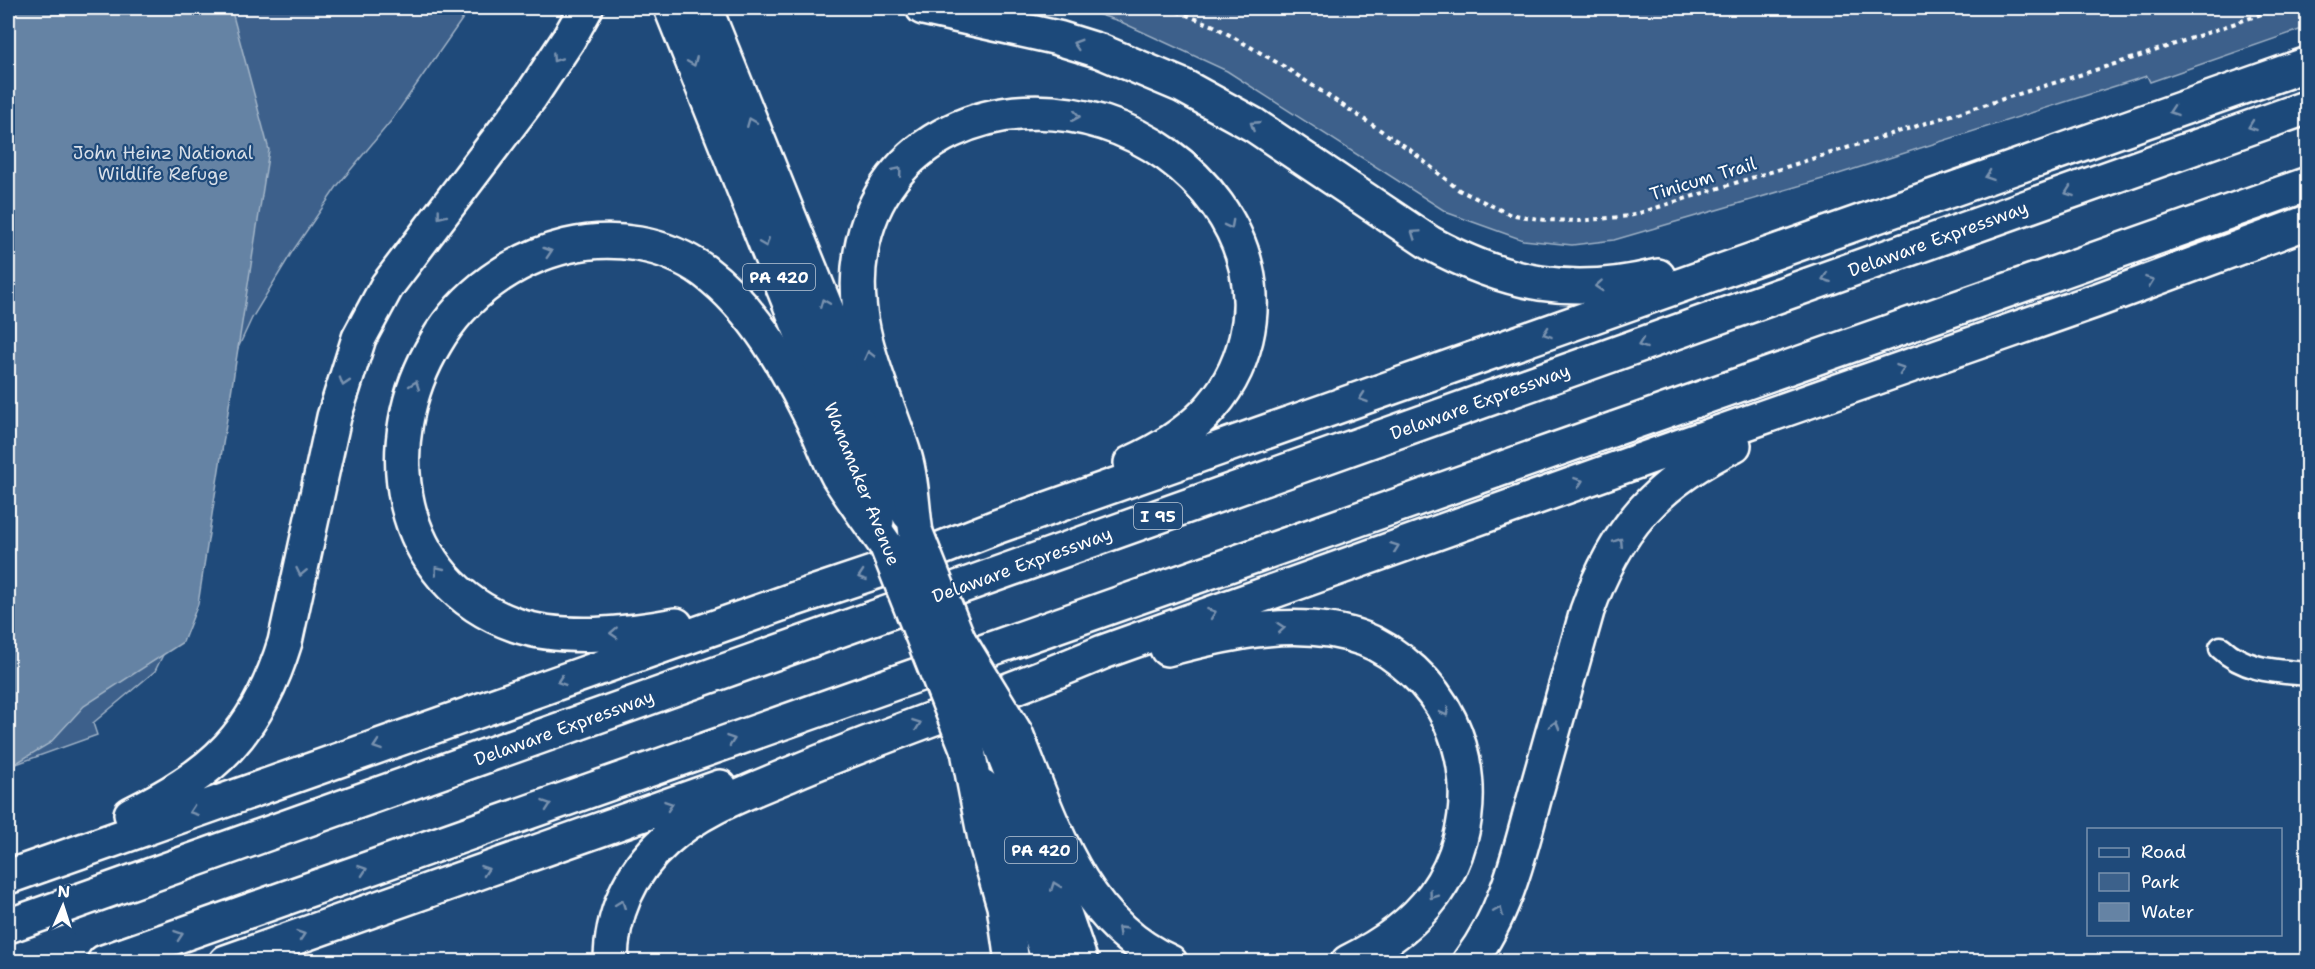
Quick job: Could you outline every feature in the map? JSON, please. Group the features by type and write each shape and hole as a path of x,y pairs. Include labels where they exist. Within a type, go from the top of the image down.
{"main road":[{"path":"12,875 185,786 226,751 249,722 270,684 285,642 334,417 359,338 387,286 531,96 586,8"},
{"name":"Wanamaker Avenue","path":"671,8 1021,880 1050,962"},
{"name":"Wanamaker Avenue","path":"705,8 958,639 1007,736"},
{"path":"923,8 1100,51 1184,86 1254,125 1430,243 1474,266 1516,280 1563,286 1614,285 1684,269 1754,246 1820,236"},
{"path":"12,875 917,558 996,527 2307,64"},
{"name":"Delaware Expressway","path":"8,926 2307,107"},
{"path":"916,533 905,456 872,366 862,316 859,288 861,252 877,203 897,171 913,154 954,129 1004,114 1055,113 1080,117 1104,123 1146,141 1184,168 1215,201 1234,232 1246,268 1250,302 1247,334 1230,382 1221,396 1194,424 1160,448 1138,460 996,527"},
{"path":"104,962 2307,184"},
{"path":"611,962 615,925 625,893 641,867 666,840 700,815 716,807 862,744 1040,679 1103,652 2095,301 2307,222"},
{"path":"795,599 663,627 600,633 557,633 518,626 484,610 466,598 437,569 425,552 410,518 403,478 405,421 410,400 425,360 451,320 486,285 526,259 579,243 621,241 643,244 701,268 747,311 794,386 838,475 887,547"},
{"path":"1469,962 1489,933 1506,895 1587,611 1602,570 1622,536 1662,490 1699,463 1846,388"},
{"path":"1040,679 1118,663 1205,639 1293,628 1339,632 1366,640 1394,655 1418,675 1428,686 1453,726 1462,755 1467,803 1461,840 1449,870 1422,909 1396,934 1348,962"},
{"path":"1007,736 1065,852 1088,890 1101,908 1127,935 1158,957 1170,962"},
{"name":"PA 420","path":"1007,736 1050,872 1082,962"},
{"path":"226,962 750,776 862,744"},
{"path":"968,751 986,844 1004,906 1012,962"}],"street":[{"path":"2221,648 2236,660 2251,667 2307,674"}],"path":[{"name":"Tinicum Trail","path":"1169,8 1214,26 1283,66 1409,149 1459,190 1509,214 1545,220 1578,221 1630,216 2140,56 2279,8"}],"green space":[{"name":"John Heinz National Wildlife Refuge","path":"8,8 470,8 391,121 338,185 292,252 252,318 226,374 181,618 155,671 93,723 97,735 8,767"},
{"path":"1078,8 2307,8 2308,27 2150,82 2147,76 1826,178 1614,240 1572,245 1523,240 1448,213 1227,71 1119,21"}],"water":[{"name":"John Heinz National Wildlife Refuge","path":"8,8 231,8 269,150 198,604 183,642 84,706 50,743 8,768"}]}
